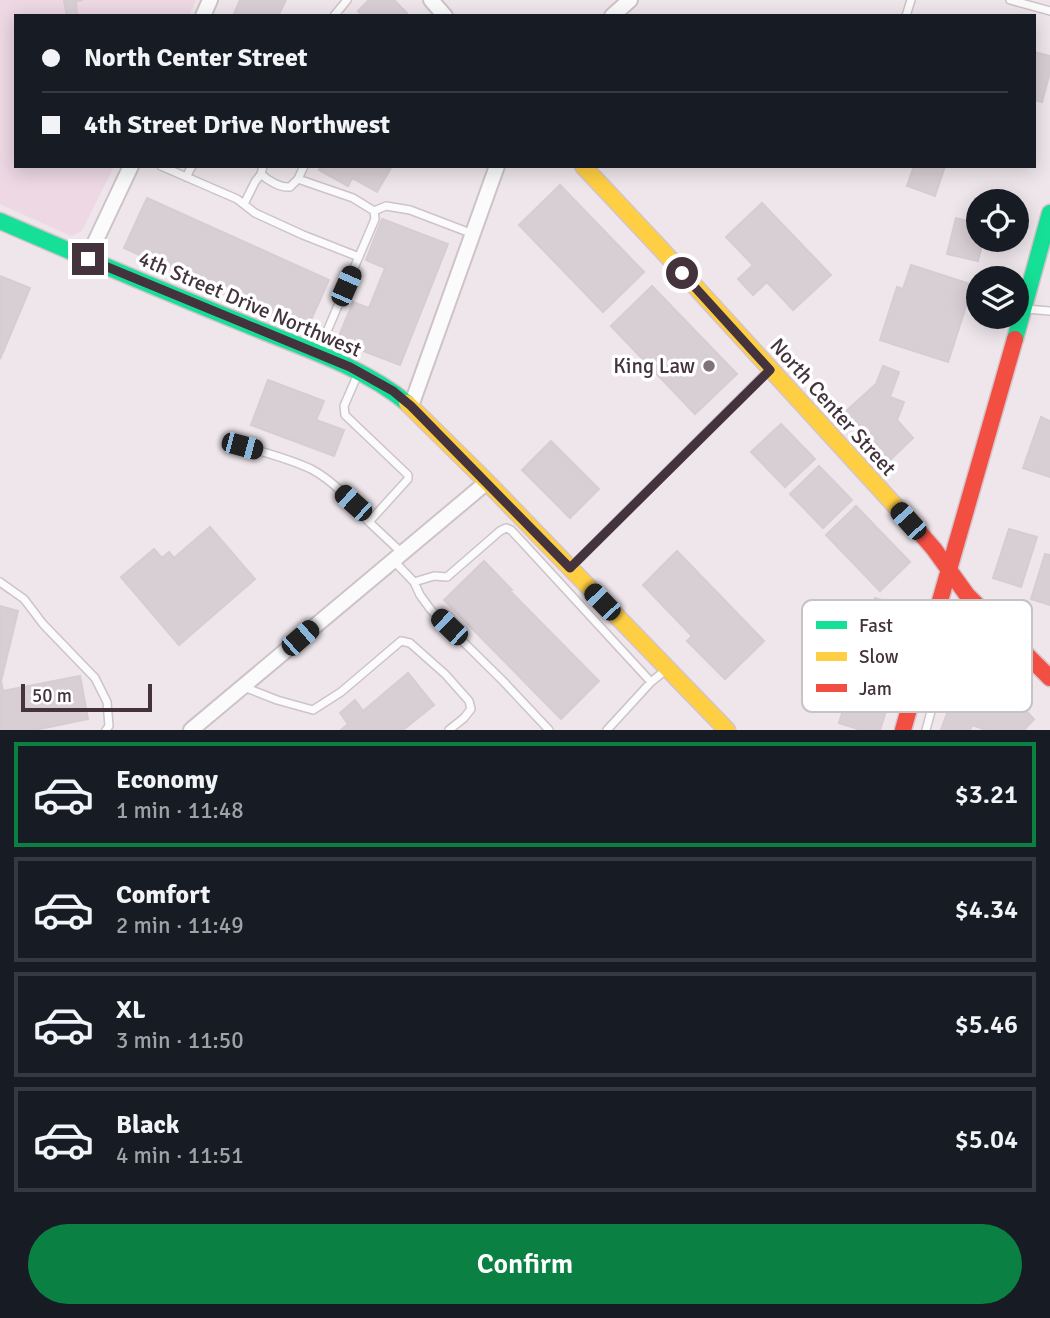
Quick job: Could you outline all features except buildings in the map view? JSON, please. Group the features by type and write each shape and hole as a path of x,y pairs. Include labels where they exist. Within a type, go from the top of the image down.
{"street":[{"path":"614,14 630,0"},
{"path":"88,259 130,168"},
{"path":"411,406 497,168"},
{"name":"North Center Street","path":"585,168 934,549 973,600"},
{"path":"1029,288 1050,213"},
{"name":"4th Street Drive Northwest","path":"0,221 359,372 393,391 487,482 531,540 570,568 727,730"},
{"path":"941,600 1017,329"},
{"path":"191,730 487,482"},
{"name":"North Center Street","path":"1032,659 1050,677"},
{"path":"903,730 908,712"}],"lane":[{"path":"336,14 347,0"},
{"path":"1010,0 1050,11"},
{"path":"166,168 237,199 256,213 359,257"},
{"path":"186,177 191,168"},
{"path":"262,170 265,178 290,187 303,168"},
{"path":"244,204 262,170"},
{"path":"298,179 353,198 373,211 375,219 317,354"},
{"path":"373,211 386,206 410,211 473,234"},
{"path":"1029,309 1050,311"},
{"path":"570,568 770,370"},
{"path":"359,372 344,406 345,415 408,475 408,479 369,522"},
{"path":"242,446 311,469 353,503 397,556 431,610 549,730"},
{"path":"414,582 434,576 447,577 506,528 531,540 651,682"},
{"path":"0,582 24,599 43,624 95,678 107,702 109,726 106,730"},
{"path":"244,686 277,700 313,710 341,692 401,641 410,643 445,674 469,701 471,709 449,730"},
{"path":"607,730 651,682 667,669"},
{"path":"926,730 931,712"}],"shaded area":[{"path":"0,0 196,0 190,14 14,14 14,168 113,168 82,231 71,236 0,204"}],"traffic: fast":[{"path":"1015,339 1050,213"},
{"path":"0,221 332,359 371,378 407,403"}],"traffic: slow":[{"path":"585,168 921,534"},
{"path":"407,403 727,730"}],"traffic: jam":[{"path":"940,600 1015,339"},
{"path":"921,534 972,600"},
{"path":"1032,660 1050,678"},
{"path":"903,730 908,712"}],"place":[{"name":"King Law","path":"709,366"}],"route":[{"path":"88,259 350,367 393,391 487,482 570,568 770,370 682,273"}]}
